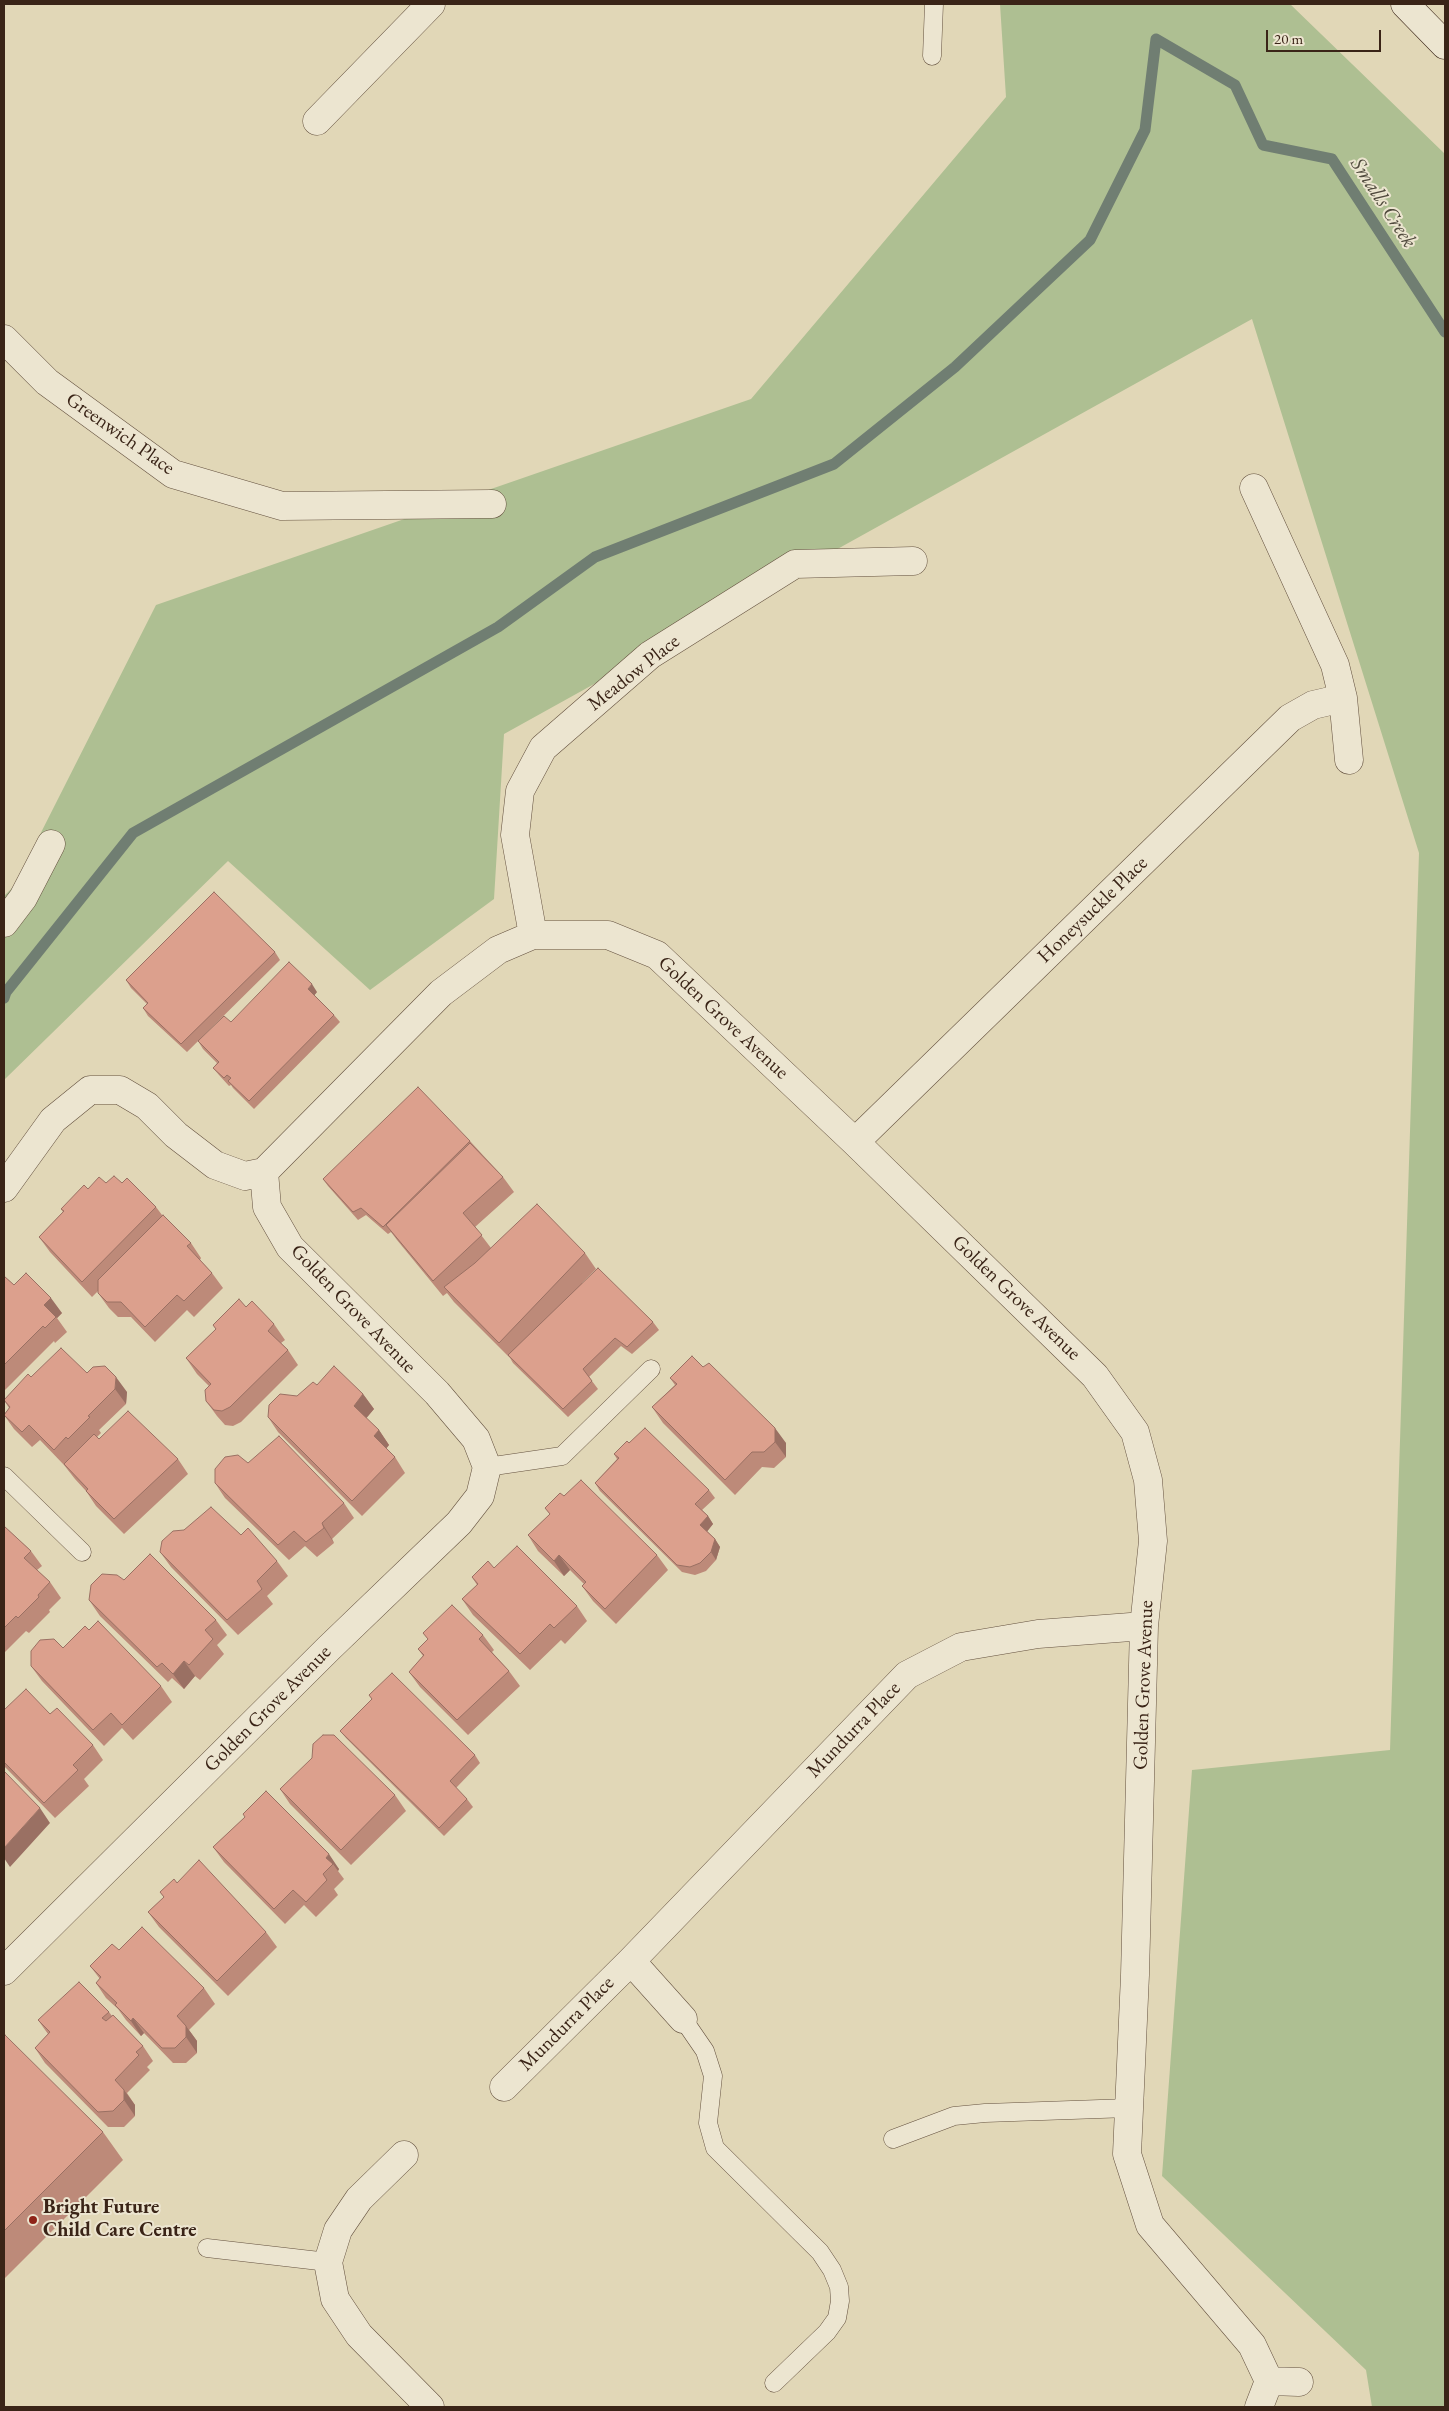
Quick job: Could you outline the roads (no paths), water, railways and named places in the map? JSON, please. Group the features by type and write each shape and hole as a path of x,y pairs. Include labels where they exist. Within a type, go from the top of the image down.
{"street":[{"path":"318,121 431,4"},
{"path":"1405,4 1445,44"},
{"name":"Greenwich Place","path":"4,339 47,382 172,474 282,506 492,504"},
{"path":"1254,488 1328,646 1339,677 1349,760"},
{"name":"Meadow Place","path":"533,935 516,835 520,791 543,748 650,655 795,564 913,561"},
{"name":"Honeysuckle Place","path":"854,1142 1290,718 1313,705 1343,698"},
{"path":"4,923 23,898 51,844"},
{"name":"Golden Grove Avenue","path":"4,1971 458,1523 478,1499 487,1467 476,1438 436,1393 290,1247 267,1207 264,1172 441,994 498,950 533,935 608,935 657,955 854,1142 1095,1376 1135,1432 1148,1480 1153,1541 1144,1626 1135,1975 1127,2154 1150,2226 1252,2345 1270,2381"},
{"path":"4,1188 52,1120 90,1090 120,1090 147,1106 176,1135 215,1165 245,1176 264,1172"},
{"name":"Mundurra Place","path":"504,2087 631,1961 907,1675 961,1647 1038,1634 1144,1626"},
{"name":"Mundurra Place","path":"631,1961 683,2019"},
{"path":"404,2155 354,2207 338,2230 328,2262 335,2299 359,2336 430,2407"},
{"path":"1259,2407 1270,2381 1299,2382"}],"lane":[{"path":"932,56 934,4"},
{"path":"487,1467 562,1456 651,1369"},
{"path":"4,1476 82,1552"},
{"path":"683,2019 706,2051 713,2076 708,2123 715,2148 820,2252 832,2270 839,2287 840,2301 837,2318 827,2332 774,2383"},
{"path":"893,2139 954,2116 984,2113 1129,2108"},
{"path":"207,2248 328,2262"}],"waterway":[{"name":"Smalls Creek","path":"4,998 6,992 133,833 498,627 595,557 834,464 955,367 1090,240 1145,130 1156,39 1235,85 1263,145 1332,159 1445,332"}],"place":[{"name":"Bright Future Child Care Centre","path":"33,2220"}]}
